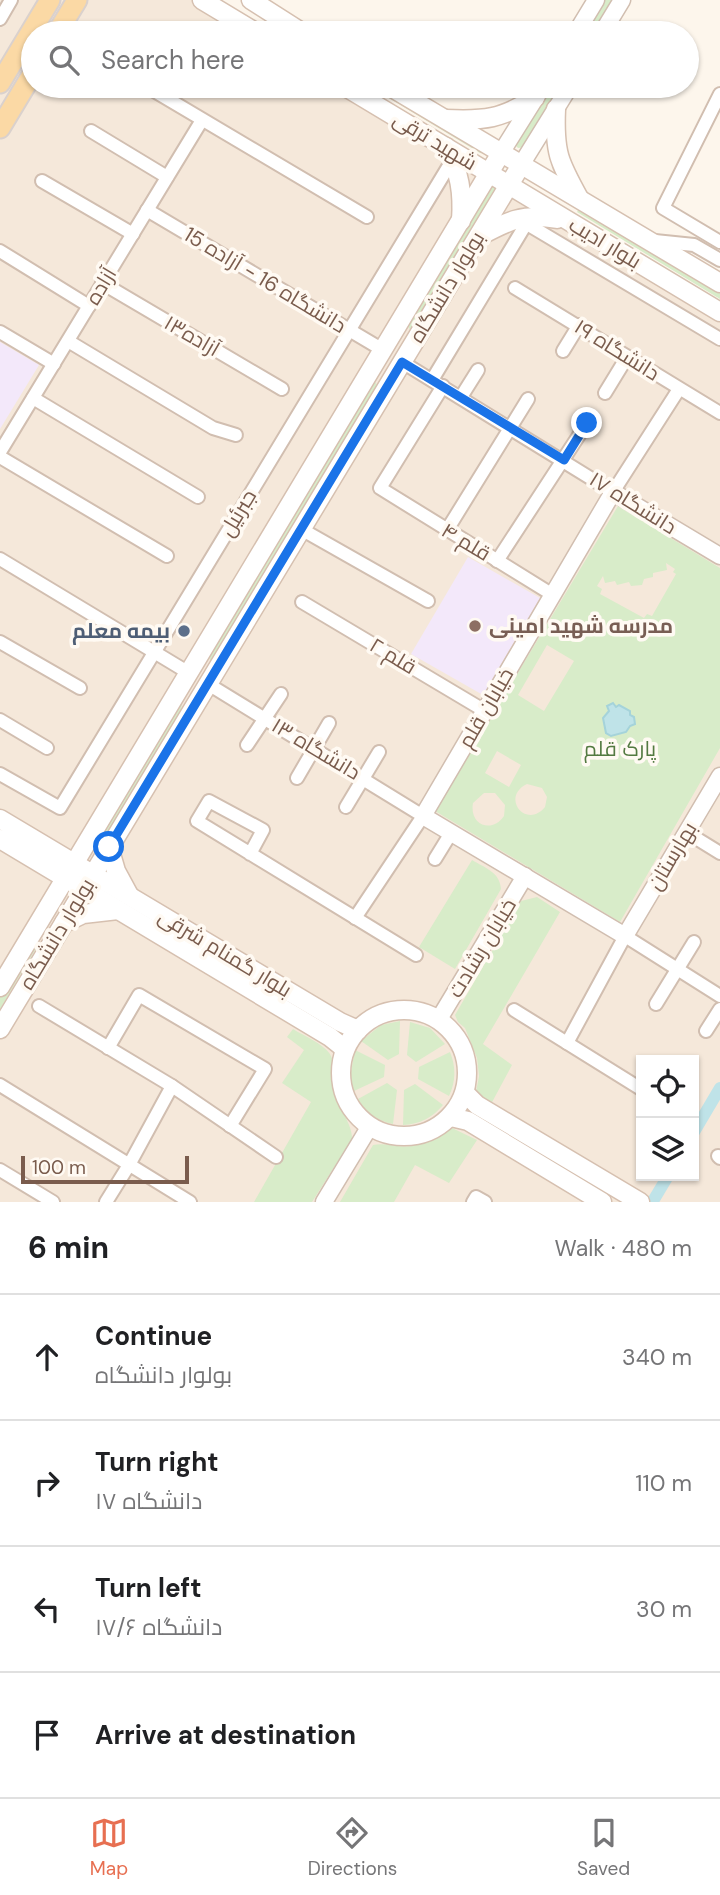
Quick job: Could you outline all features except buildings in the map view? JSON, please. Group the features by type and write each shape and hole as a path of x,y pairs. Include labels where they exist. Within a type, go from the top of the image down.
{"main road":[{"path":"38,21 50,0"},
{"path":"64,21 77,0"},
{"path":"202,0 237,21"},
{"path":"240,21 251,0 284,21"},
{"path":"0,83 21,49"},
{"path":"15,59 21,63"},
{"path":"0,128 21,92"},
{"name":"شهید ترقی","path":"363,98 449,153 489,174"},
{"name":"شهید ترقی","path":"409,98 501,153"},
{"path":"444,119 491,118 511,113 531,98"},
{"path":"477,237 535,215 567,220 579,199 559,163 555,145 556,109"},
{"path":"449,153 461,187 461,222"},
{"name":"بلوار ادیب","path":"501,153 720,283"},
{"name":"بولوار دانشگاه","path":"0,986 501,153"},
{"name":"بولوار دانشگاه","path":"0,1028 522,165"},
{"name":"بلوار ادیب","path":"489,174 720,312"},
{"path":"0,819 69,870"},
{"path":"0,839 69,870"},
{"path":"64,923 83,914 124,904 122,885 109,847"},
{"name":"بلوار گمنام شرقی","path":"69,870 345,1048"},
{"name":"بلوار گمنام شرقی","path":"124,904 358,1030"},
{"path":"405,1009 423,1012 439,1019 459,1040 467,1060 465,1093 450,1117 433,1129 412,1136 390,1135 370,1126 357,1115 344,1092 341,1066 345,1048 371,1018 387,1012 405,1009"},
{"path":"465,1093 477,1105 640,1202"},
{"path":"450,1117 468,1121 602,1202"}],"street":[{"path":"0,19 11,0"},
{"path":"583,21 596,0"},
{"path":"609,21 622,0"},
{"path":"720,95 663,208 720,242"},
{"path":"166,98 367,217"},
{"name":"بولوار دانشگاه","path":"501,153 535,98"},
{"name":"بولوار دانشگاه","path":"522,165 563,98"},
{"name":"آزاده","path":"0,455 202,120"},
{"path":"91,131 167,177"},
{"name":"جبرئیل","path":"0,774 60,808 349,330 449,153"},
{"path":"42,181 133,234"},
{"name":"دانشگاه 16 - آزاده 15","path":"147,210 383,350"},
{"path":"438,383 521,221 720,339"},
{"path":"649,241 694,244 720,260"},
{"path":"0,251 89,306"},
{"name":"آزاده۱۳","path":"103,283 282,389"},
{"name":"دانشگاه ۱۹","path":"514,288 720,413"},
{"path":"563,351 579,325"},
{"path":"0,332 54,364"},
{"path":"68,341 212,428 236,435"},
{"path":"605,393 627,357"},
{"name":"دانشگاه ۱۷","path":"402,362 613,492 646,506 720,556"},
{"path":"461,397 478,370"},
{"name":"قلم ۴","path":"438,383 380,488 552,595"},
{"path":"613,492 678,389"},
{"path":"33,398 198,497"},
{"path":"447,530 528,399"},
{"path":"497,561 587,423"},
{"path":"0,455 167,556"},
{"name":"خیابان قلم","path":"423,816 613,492"},
{"path":"301,529 428,601"},
{"path":"0,559 189,673"},
{"name":"قلم ۲","path":"302,602 485,711"},
{"path":"0,642 80,688"},
{"name":"دانشگاه ۱۳","path":"208,684 423,816"},
{"path":"247,745 281,694"},
{"path":"0,720 47,748"},
{"path":"297,778 329,723"},
{"path":"346,807 379,752"},
{"name":"بهارستان","path":"625,936 720,776"},
{"path":"250,853 263,830 209,801 197,821 416,955"},
{"path":"355,918 423,816 525,876 592,923 625,936 720,996"},
{"path":"686,832 720,853"},
{"path":"435,859 451,833"},
{"name":"خیابان رشادت","path":"439,1019 525,876"},
{"path":"567,1043 625,936"},
{"path":"656,1004 694,942"},
{"path":"108,1048 139,995 265,1069 230,1126"},
{"path":"38,1006 172,1086 276,1157"},
{"path":"706,1031 720,1009"},
{"path":"513,1010 636,1086"},
{"path":"0,1085 190,1202"},
{"path":"106,1202 172,1086"},
{"path":"324,1202 370,1126"},
{"path":"0,1170 53,1202"},
{"path":"473,1202 476,1197 485,1202"}],"shaded area":[{"path":"0,0 192,0 226,21 21,21 21,98 352,98 720,322 720,1202 0,1202"},
{"path":"0,342 39,365 0,429"},
{"name":"مدرسه شهید امینی","path":"468,557 540,598 483,695 411,654"}],"green space":[{"path":"604,0 614,0 601,21 591,21"},
{"path":"389,98 400,98 487,154 480,153"},
{"path":"544,98 555,98 525,147 518,148 517,142"},
{"path":"492,185 498,187 410,330 407,323"},
{"path":"581,205 720,290 720,299 577,212"},
{"path":"374,380 378,387 211,662 208,655"},
{"name":"پارک قلم","path":"618,506 720,568 720,748 620,922 435,811","holes":["666,563 675,569 673,572 676,574 652,616 647,614 644,618 600,594 602,589 597,586 603,576 605,583 615,581 617,585 629,582 631,586 642,585 644,579 653,577 653,573 667,570","547,645 574,661 544,711 518,695","497,751 521,765 509,787 485,773","527,784 542,788 547,797 545,807 530,815 519,809 516,796","484,793 495,793 505,805 504,816 494,825 478,822 473,803"]},
{"path":"182,704 180,714 116,823 102,841 110,812 175,705"},
{"path":"472,860 495,874 501,889 455,969 419,947"},
{"path":"537,897 560,912 483,1044 512,1065 490,1106 478,1097 476,1092 479,1076 477,1058 465,1028 455,1015 521,901"},
{"path":"40,931 37,947 0,1009 0,997"},
{"path":"400,1021 399,1054 388,1060 361,1041 381,1025"},
{"path":"410,1022 430,1028 445,1044 416,1062 407,1055"},
{"path":"293,1029 318,1043 330,1054 335,1093 352,1139 312,1202 254,1202 311,1102 282,1083 304,1050 287,1037"},
{"path":"355,1050 385,1065 384,1077 354,1091 350,1077"},
{"path":"450,1052 454,1074 449,1096 418,1079 419,1067"},
{"path":"387,1083 397,1090 393,1124 373,1116 358,1099"},
{"path":"415,1084 443,1105 425,1120 403,1125 404,1090"},
{"path":"452,1128 477,1140 449,1183 415,1165 394,1202 340,1202 373,1145 412,1146"}],"water":[{"path":"613,703 616,707 619,705 630,711 635,724 626,732 611,736 606,733 603,718 609,711 607,706"}],"waterway":[{"path":"699,1124 720,1088"},
{"path":"653,1201 665,1181"}],"place":[{"name":"مدرسه شهید امینی","path":"475,626"},
{"name":"بیمه معلم","path":"184,631"}],"route":[{"path":"109,847 402,362 564,460 587,423"}]}
